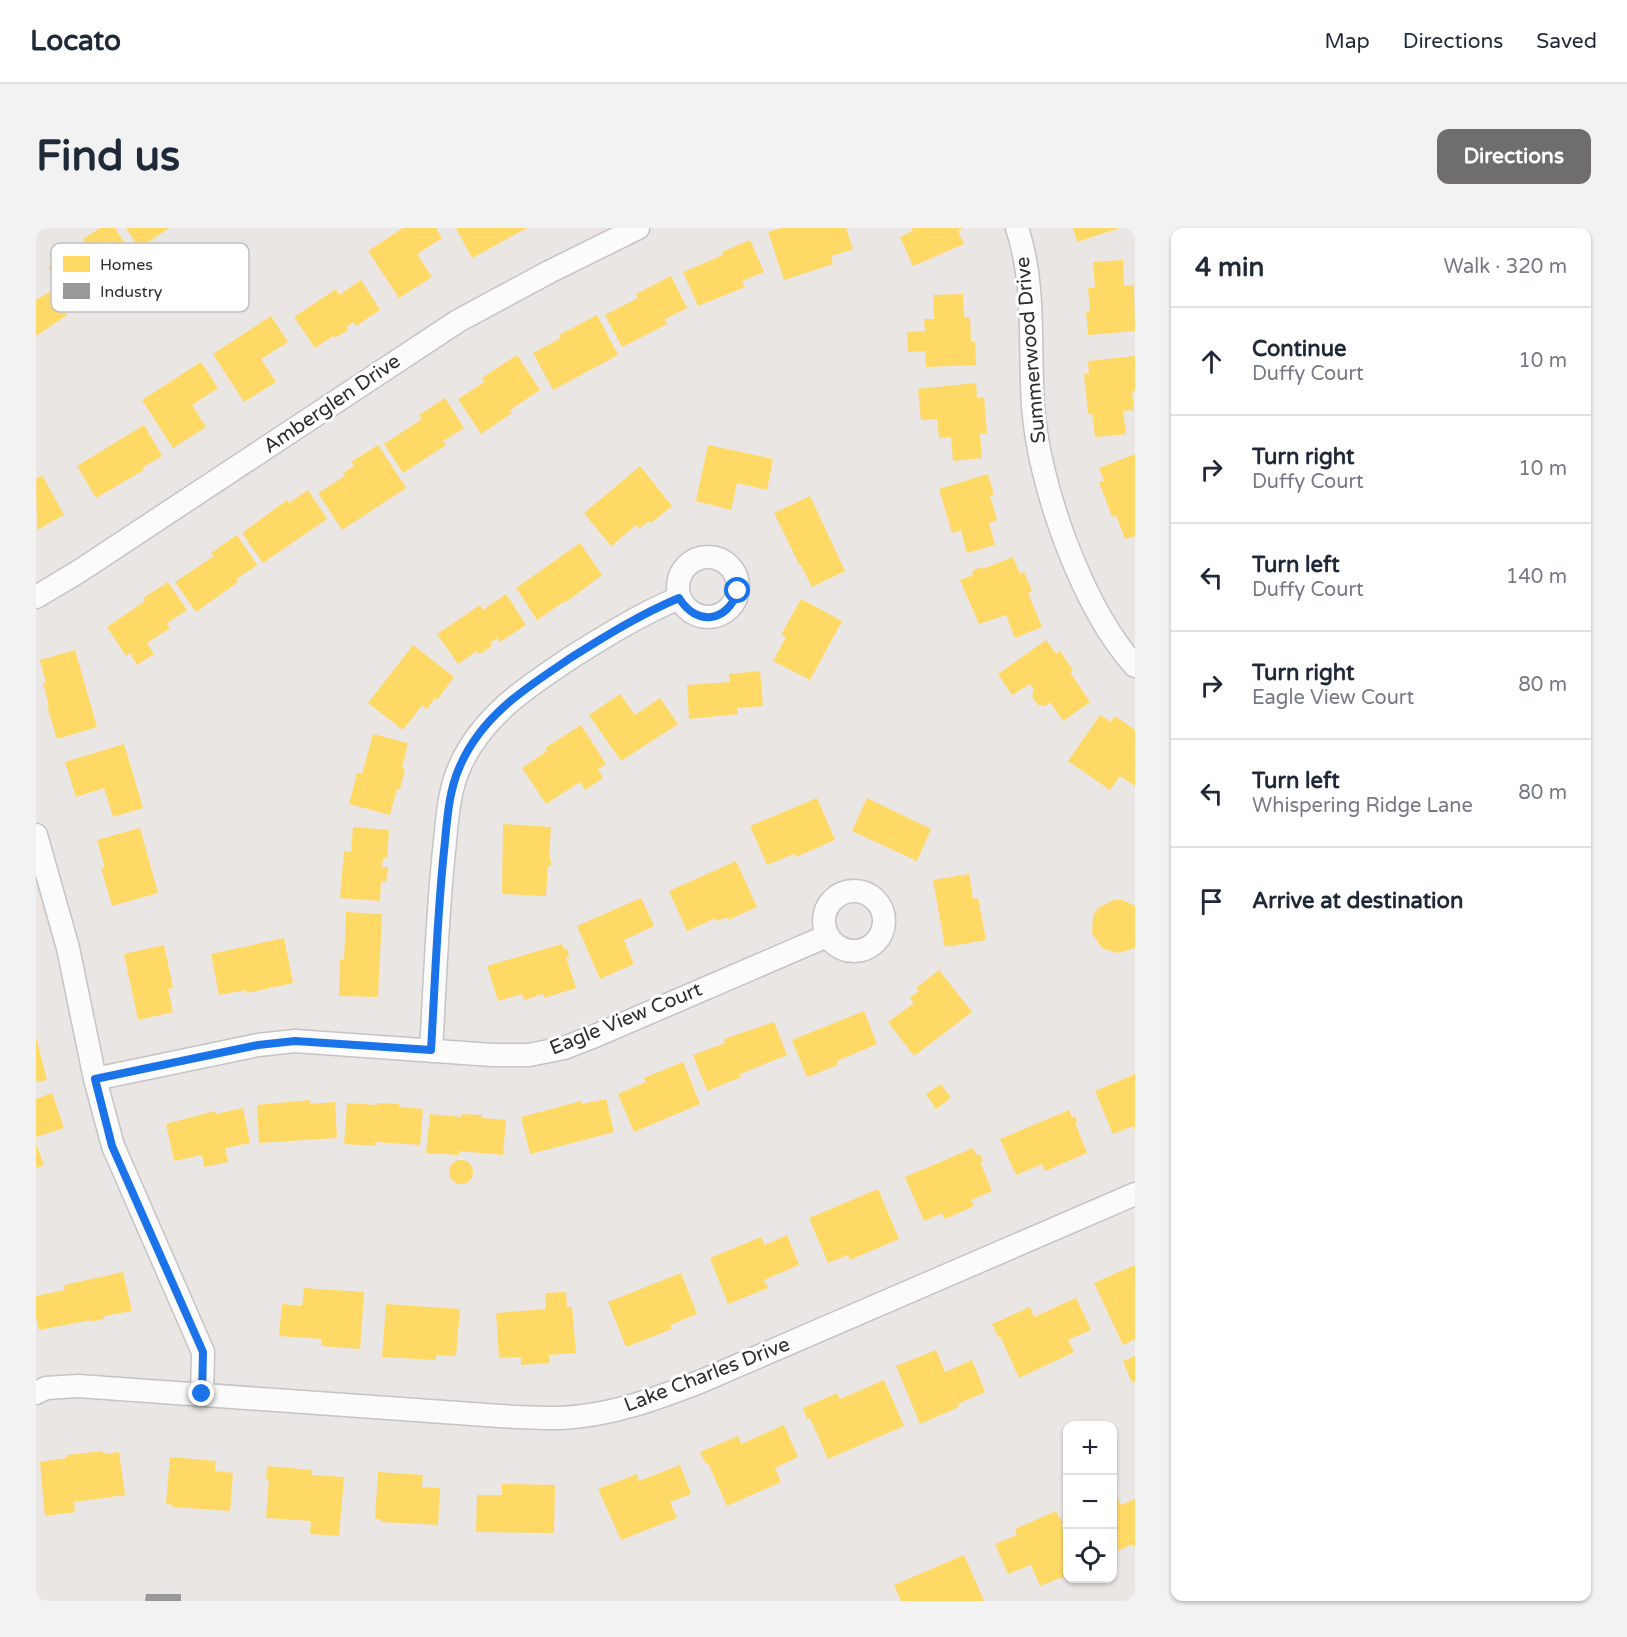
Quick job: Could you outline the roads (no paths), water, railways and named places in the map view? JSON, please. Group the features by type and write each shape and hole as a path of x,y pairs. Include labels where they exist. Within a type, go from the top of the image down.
{"street":[{"name":"Amberglen Drive","path":"36,597 78,572 458,321 638,228"},
{"name":"Summerwood Drive","path":"1017,228 1022,242 1029,285 1033,406 1040,455 1054,510 1100,617 1135,666"},
{"path":"431,1050 448,809 459,767 477,735 500,709 530,685 606,635 645,613 679,598"},
{"path":"36,835 68,948 95,1079 112,1146 203,1352 202,1394"},
{"name":"Eagle View Court","path":"95,1079 258,1045 295,1041 492,1055 529,1055 564,1047 827,936"},
{"name":"Lake Charles Drive","path":"36,1393 46,1388 78,1386 500,1416 561,1418 610,1412 650,1401 702,1381 1135,1194"}]}
